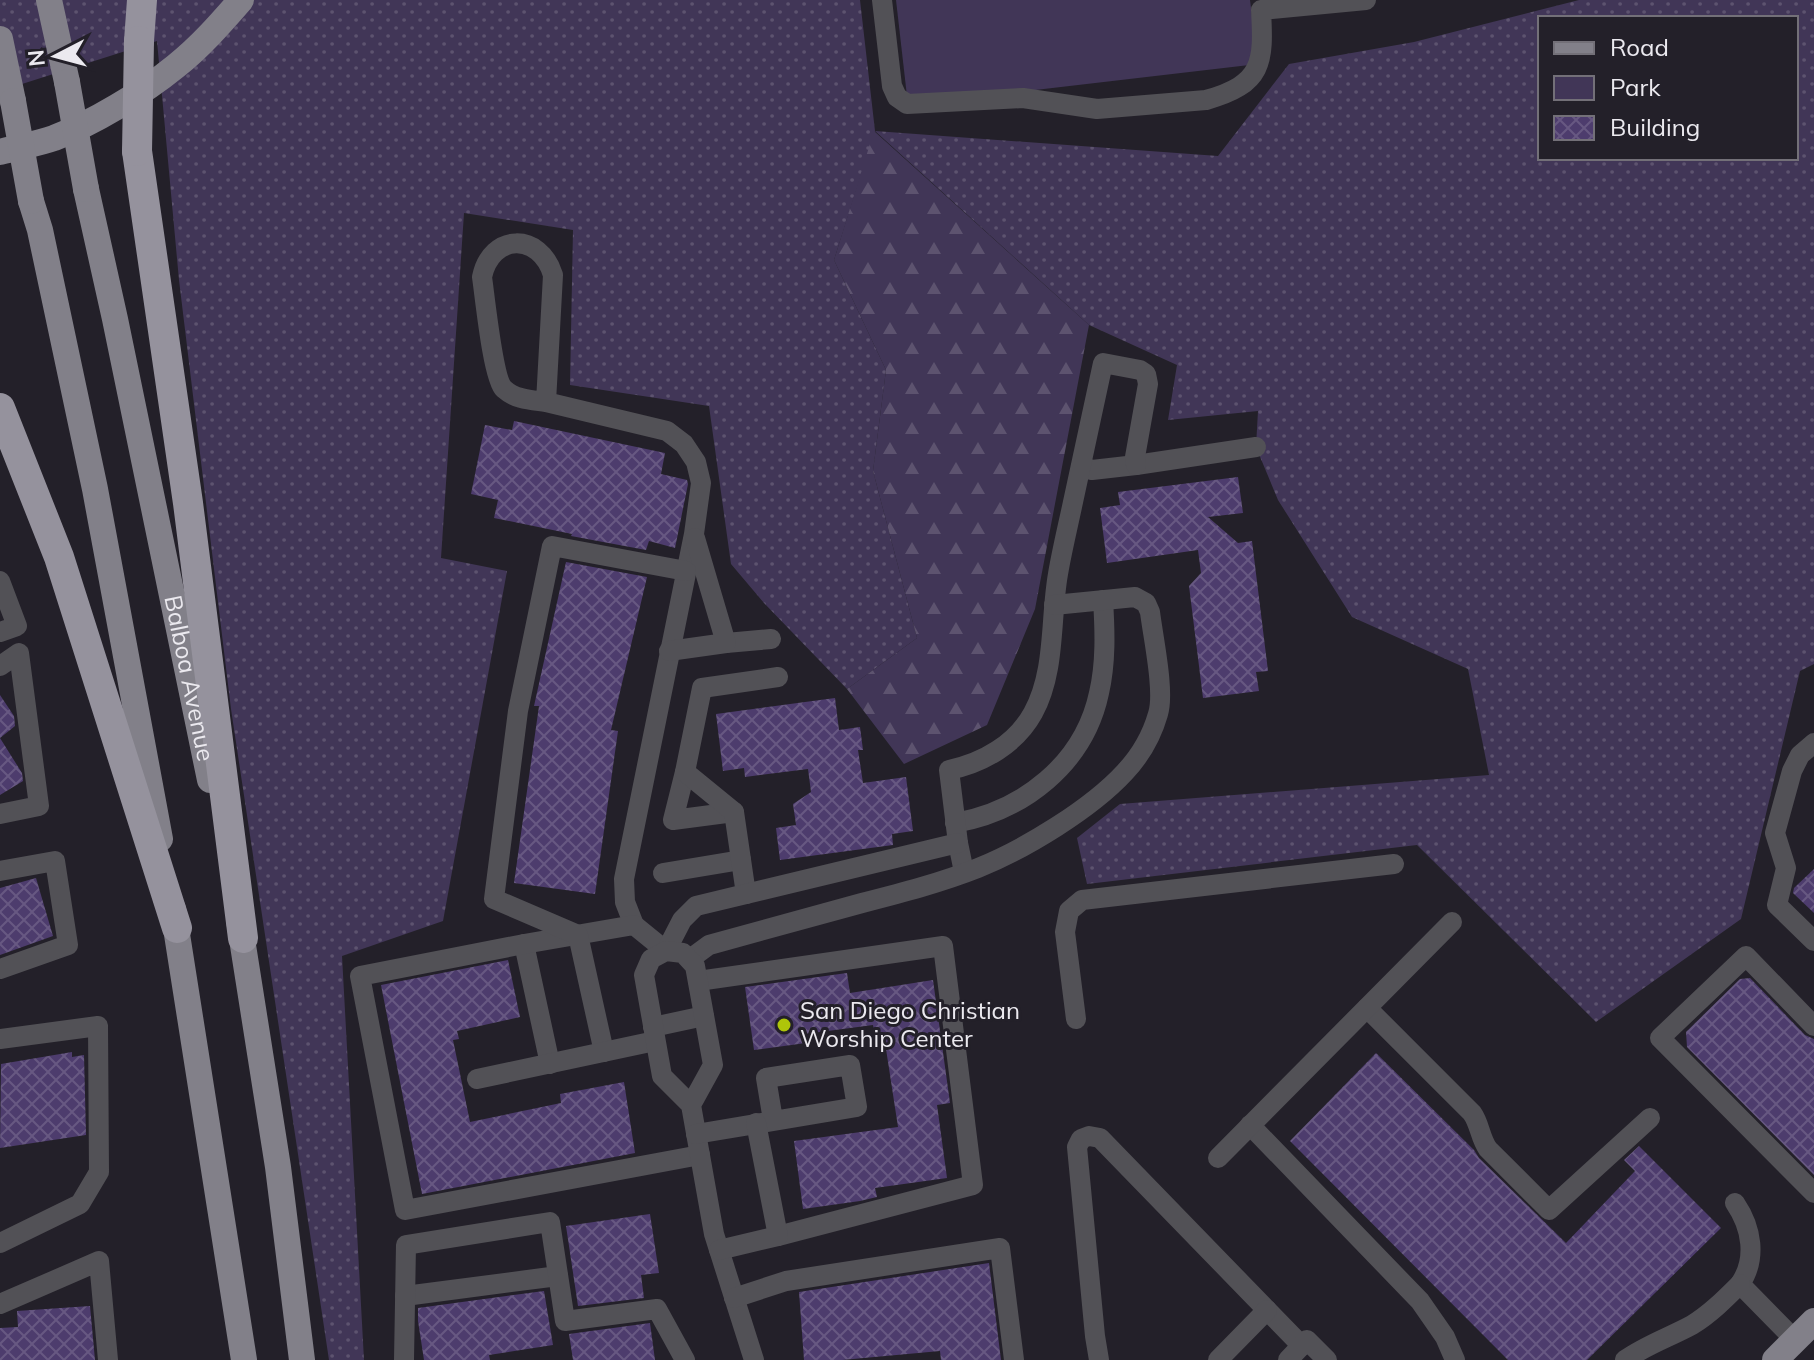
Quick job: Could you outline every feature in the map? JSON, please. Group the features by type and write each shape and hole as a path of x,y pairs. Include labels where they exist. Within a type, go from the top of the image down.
{"highway":[{"path":"142,0 137,151 188,503 243,938"},
{"path":"0,408 59,557 177,928"}],"main road":[{"name":"Balboa Avenue","path":"49,0 243,938 278,1167 302,1360"},
{"path":"0,152 53,138 100,116 144,89 177,66 241,0"},
{"path":"0,39 31,201 40,230 95,489 177,928 244,1360"},
{"path":"1775,1360 1814,1321"}],"street":[{"path":"882,0 892,86 902,102 1023,98 1097,109 1206,100 1234,89 1255,73 1260,62 1263,39 1261,5 1366,0"},
{"path":"546,402 553,275 543,254 522,243 510,244 490,255 482,277 499,383 521,399 546,402 667,431 684,444 696,462 701,483 694,534 624,879 625,902 634,925 666,951 683,953 695,966 713,1065 691,1105"},
{"path":"964,872 949,770 969,766 1015,736 1032,715 1040,697 1046,675 1058,572 1103,363 1146,374 1148,384 1136,465"},
{"path":"1081,467 1092,470 1136,465 1256,447"},
{"path":"694,534 726,643"},
{"path":"578,935 494,899 518,711 552,546 686,571"},
{"path":"0,581 17,626 0,632"},
{"path":"690,959 709,945 935,884 990,862 1034,839 1108,789 1127,770 1152,733 1159,711 1160,695 1150,612 1146,603 1135,597 1054,605"},
{"path":"754,1360 714,1234 691,1105 662,1076 644,975 651,959 666,951 682,920 696,906 956,833 1028,796 1050,778 1076,746 1099,695 1105,639 1103,600"},
{"path":"669,651 771,639"},
{"path":"0,666 19,653 39,806 0,814"},
{"path":"734,812 673,820 702,688 778,677"},
{"path":"1814,743 1800,755 1792,771 1775,833 1786,868 1777,905 1814,941"},
{"path":"685,772 734,812 746,894"},
{"path":"663,873 741,860"},
{"path":"0,871 55,861 68,945 0,969"},
{"path":"1076,1019 1065,932 1069,911 1082,900 1394,864"},
{"path":"1218,1158 1452,922"},
{"path":"634,925 360,976 405,1210 700,1155"},
{"path":"578,935 604,1052"},
{"path":"524,944 550,1064"},
{"path":"698,981 943,946 973,1185 719,1250"},
{"path":"1814,1026 1746,956 1660,1038 1814,1193"},
{"path":"1367,1008 1472,1113 1488,1149 1549,1210 1650,1118"},
{"path":"477,1079 604,1052 704,1016"},
{"path":"0,1039 98,1026 99,1172 80,1204 0,1243"},
{"path":"696,1134 764,1122 857,1107 850,1065 766,1078 764,1122 778,1236"},
{"path":"1250,1125 1420,1301 1445,1337 1455,1360"},
{"path":"1099,1360 1077,1147 1081,1139 1089,1136 1100,1138 1267,1310 1295,1353 1307,1340 1327,1360"},
{"path":"1625,1360 1696,1322 1740,1284 1749,1270 1750,1250 1744,1219 1735,1203"},
{"path":"404,1360 406,1245 550,1222 565,1321 657,1309 685,1360"},
{"path":"734,1298 786,1281 1000,1248 1014,1360"},
{"path":"0,1304 99,1261 108,1360"},
{"path":"405,1296 558,1276"},
{"path":"1740,1284 1795,1340"},
{"path":"1218,1360 1267,1310"}],"green space":[{"path":"0,0 860,0 875,131 834,260 886,370 873,471 917,638 847,689 731,564 709,406 570,385 573,230 464,213 441,558 507,571 443,921 342,956 364,1360 329,1360 231,709 179,280 157,41 0,91"},
{"path":"896,0 1250,0 1258,64 908,105"},
{"path":"1579,0 1814,0 1814,664 1800,671 1741,919 1596,1022 1417,845 1087,884 1077,838 1120,804 1489,775 1468,669 1352,617 1278,500 1256,447 1258,411 1168,420 1177,365 1089,325 875,131 1218,156 1289,64 1414,42"},
{"path":"874,131 1089,325 1035,609 987,725 904,764 847,689 917,638 873,471 886,370 834,260"}],"building":[{"path":"514,421 665,453 661,474 687,480 688,484 675,548 649,541 646,550 494,518 498,500 471,494 485,425 512,430"},
{"path":"1238,477 1243,513 1208,517 1238,543 1252,541 1268,671 1256,672 1259,691 1203,698 1189,586 1201,573 1198,550 1107,563 1100,508 1120,505 1118,492"},
{"path":"566,562 647,577 611,730 618,731 595,894 514,883 539,706 534,706"},
{"path":"0,695 14,716 15,726 0,738"},
{"path":"835,698 839,730 860,727 863,750 858,750 863,783 906,777 913,831 892,834 893,845 780,860 776,828 796,825 793,804 811,792 808,769 745,777 744,768 723,771 716,714"},
{"path":"0,738 22,773 23,781 0,795"},
{"path":"1814,869 1814,913 1793,893 1794,888"},
{"path":"36,878 53,936 0,955 0,888"},
{"path":"508,960 520,1017 457,1031 459,1039 453,1040 470,1122 561,1103 560,1094 624,1082 635,1153 422,1194 381,985"},
{"path":"847,973 850,993 933,980 950,1103 937,1105 947,1178 875,1188 877,1197 803,1209 794,1141 898,1127 886,1049 877,1050 873,1025 805,1034 806,1043 754,1050 745,987"},
{"path":"1750,978 1805,1035 1814,1039 1814,1175 1687,1047 1686,1032 1740,979"},
{"path":"72,1052 72,1057 84,1055 86,1135 0,1148 1,1064"},
{"path":"1376,1053 1566,1243 1635,1171 1624,1160 1639,1146 1721,1228 1587,1360 1508,1360 1290,1141"},
{"path":"650,1214 659,1273 641,1275 644,1298 578,1306 566,1226"},
{"path":"989,1263 1001,1360 941,1360 940,1351 842,1360 804,1360 799,1292"},
{"path":"544,1291 553,1345 489,1355 490,1360 424,1360 418,1308"},
{"path":"90,1306 95,1360 0,1360 0,1328 18,1327 17,1311"},
{"path":"650,1323 655,1360 573,1360 569,1334"}],"place":[{"name":"San Diego Christian Worship Center","path":"784,1025"}]}
